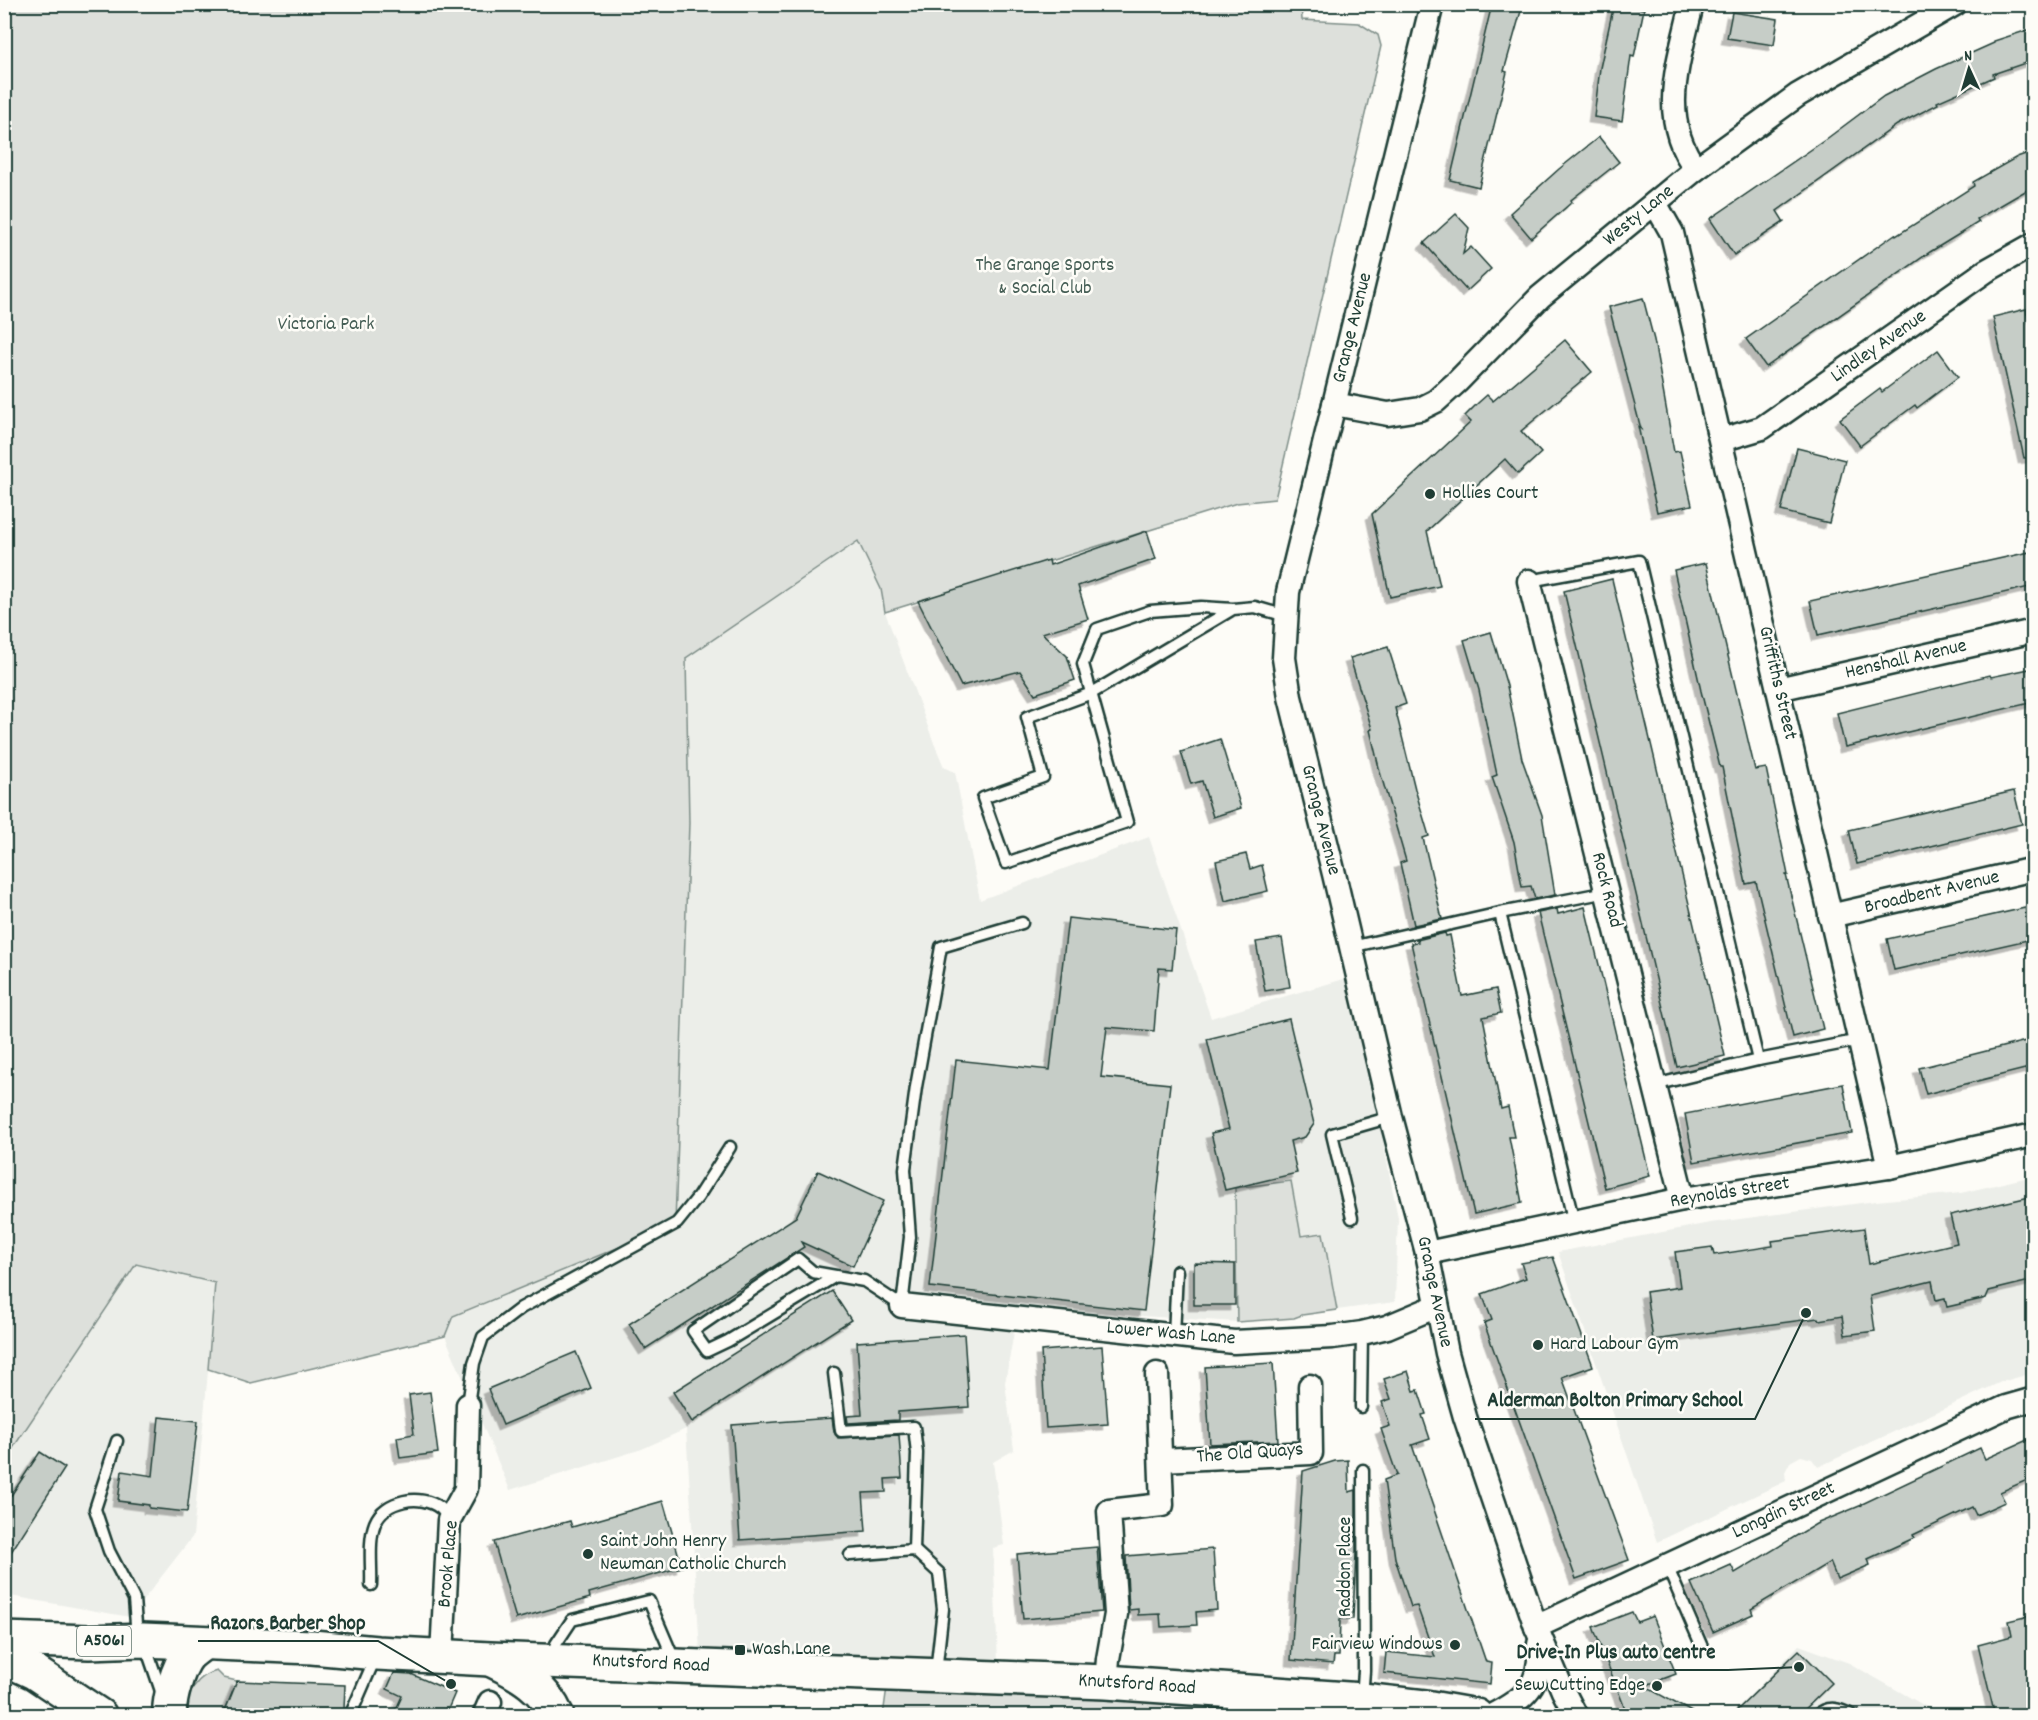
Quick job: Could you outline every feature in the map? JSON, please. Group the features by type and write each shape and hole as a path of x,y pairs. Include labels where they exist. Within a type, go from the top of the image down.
{"highway":[{"name":"Knutsford Road","path":"4,1639 88,1642 143,1640 312,1647 490,1659 1106,1682 1372,1708 1425,1707 1476,1716"},
{"path":"170,1713 178,1674 187,1656 203,1643"},
{"path":"4,1658 34,1672 100,1716"},
{"name":"A5061","path":"490,1659 534,1683 546,1695 557,1716"}],"street":[{"name":"Grange Avenue","path":"1432,4 1288,592 1284,658 1290,697 1391,1117 1427,1253 1454,1382 1536,1628 1576,1716"},
{"path":"1692,4 1675,79 1673,101 1680,140 1696,169"},
{"name":"Westy Lane","path":"1334,404 1355,410 1388,414 1420,409 1436,401 1540,297 1696,169 1798,95 1954,4"},
{"name":"Griffiths Street","path":"1655,203 1672,233 1889,1167"},
{"name":"Lindley Avenue","path":"1721,440 1762,428 1986,271 2034,244"},
{"name":"Rock Road","path":"1529,581 1683,1200"},
{"name":"Henshall Avenue","path":"1778,689 2034,632"},
{"name":"Broadbent Avenue","path":"1830,916 2034,869"},
{"name":"Reynolds Street","path":"1427,1253 1683,1200 1889,1167 2034,1135"},
{"name":"Lower Wash Lane","path":"902,1306 1234,1342 1333,1337 1362,1333 1387,1326 1437,1306"},
{"path":"1106,1682 1116,1614 1109,1511 1162,1505 1157,1374"},
{"name":"The Old Quays","path":"1161,1460 1311,1453 1310,1386"},
{"name":"Longdin Street","path":"1536,1628 2006,1407 2034,1399"},
{"name":"Brook Place","path":"442,1655 449,1520 466,1489 468,1405"},
{"name":"Grange Avenue","path":"1491,1716 1516,1702 1528,1692 1535,1682 1540,1658 1536,1628"}],"lane":[{"path":"1529,581 1639,561 1758,1060"},
{"path":"1233,609 1092,693 1027,717 1043,777 983,798 1006,863 1127,822 1092,693 1083,664 1097,629 1150,611 1201,607 1233,609 1255,607 1286,616"},
{"path":"1351,947 1500,913 1607,892"},
{"path":"1500,913 1574,1223"},
{"path":"834,1277 707,1352 693,1331 798,1259 813,1272 864,1281 902,1306 910,1237 905,1169 916,1087 941,946 1022,923"},
{"path":"1654,1085 1758,1060 1860,1040"},
{"path":"1352,1218 1332,1134 1391,1117"},
{"path":"468,1405 474,1363 483,1337 521,1308 677,1223 698,1197 729,1147"},
{"path":"1174,1336 1177,1271"},
{"path":"1361,1407 1362,1333"},
{"path":"834,1373 841,1431 914,1427 917,1453 914,1550"},
{"path":"117,1441 95,1509 109,1551 134,1599 136,1624 157,1685 170,1713"},
{"name":"Raddon Place","path":"1363,1470 1364,1671 1372,1708"},
{"path":"371,1585 373,1533 376,1522 387,1508 396,1503 419,1500 440,1508 449,1520"},
{"path":"850,1556 914,1550 939,1573 943,1619 936,1676"},
{"path":"1667,1566 1702,1647"},
{"path":"550,1660 556,1644 572,1620 649,1601 676,1665"},
{"path":"350,1716 377,1653"},
{"path":"1816,1716 1822,1710 1831,1708 1840,1709 1854,1716"}],"shaded area":[{"path":"858,540 881,589 885,612 944,767 955,772 980,900 1149,837 1211,1018 1351,977 1398,1218 1395,1302 1337,1310 1323,1233 1301,1237 1291,1182 1235,1189 1237,1322 1014,1308 1014,1332 1005,1383 1014,1450 993,1462 1004,1545 993,1548 998,1662 701,1667 686,1429 642,1449 510,1490 445,1336 453,1316 675,1224 689,823 686,658"},
{"path":"2033,1176 2033,1373 2001,1382 1818,1467 1812,1459 1801,1456 1790,1462 1785,1472 1786,1481 1657,1542 1558,1252 1710,1223 1876,1201 1961,1193"},
{"path":"136,1263 216,1283 193,1536 130,1617 5,1595 4,1460"},
{"path":"1799,1645 1849,1663 1941,1715 1731,1716"}],"green space":[{"path":"1301,4 1302,20 1359,23 1378,35 1381,46 1275,499 1237,503 885,612 881,589 858,541 686,658 689,823 675,1224 453,1316 445,1336 251,1383 208,1369 215,1283 136,1264 5,1460 5,5"},
{"path":"1291,1181 1301,1236 1323,1233 1337,1310 1294,1318 1237,1322 1235,1188"},
{"path":"217,1671 224,1678 237,1681 223,1715 186,1716 190,1694 198,1682 203,1677"},
{"path":"892,1674 1382,1716 883,1716"}],"building":[{"path":"1492,4 1523,4 1504,71 1507,72 1479,187 1450,180"},
{"path":"1614,4 1644,9 1634,57 1631,56 1622,121 1594,117 1600,68"},
{"path":"1732,12 1778,19 1774,45 1727,38"},
{"path":"2034,28 2034,60 1993,74 1994,77 1937,102 1938,104 1897,125 1777,211 1784,222 1734,255 1710,219 1825,140 1884,96 1994,41"},
{"path":"1599,137 1619,162 1571,200 1572,202 1531,238 1510,213"},
{"path":"2034,151 2034,186 1977,219 1979,222 1930,252 1766,367 1746,339 1895,234 1896,236 1974,186 1973,182 2017,157"},
{"path":"1456,214 1469,228 1463,254 1471,247 1491,269 1467,291 1424,243"},
{"path":"1643,298 1654,340 1674,452 1680,451 1692,505 1657,512 1638,426 1641,429 1609,307"},
{"path":"2026,309 2034,342 2034,457 2024,458 1993,317"},
{"name":"Hollies Court","path":"1565,340 1592,372 1521,431 1541,453 1518,474 1505,459 1427,531 1440,586 1390,597 1372,514 1471,422 1465,416 1478,403 1487,395 1493,401"},
{"path":"1938,350 1958,377 1917,408 1915,405 1860,446 1840,419 1880,389 1882,392"},
{"path":"1797,448 1845,460 1829,523 1781,511"},
{"path":"1147,531 1156,559 1078,586 1088,619 1042,633 1067,656 1075,680 1035,694 1020,671 961,686 918,601 1049,560 1050,565"},
{"path":"2034,551 2034,586 1818,635 1810,601"},
{"path":"1706,563 1755,770 1766,768 1788,875 1786,875 1823,1029 1793,1037 1756,882 1746,884 1722,767 1720,767 1701,691 1674,570"},
{"path":"1612,579 1725,1056 1677,1067 1564,591"},
{"path":"1491,632 1507,686 1522,759 1542,815 1555,895 1535,899 1531,886 1522,887 1514,842 1492,777 1497,775 1479,690 1464,640"},
{"path":"1388,647 1406,704 1395,708 1429,836 1423,838 1442,919 1414,925 1400,863 1406,861 1380,772 1370,730 1372,729 1350,658"},
{"path":"2034,668 2034,702 1845,747 1837,713 1990,675 1991,677"},
{"path":"1220,739 1241,808 1213,817 1202,781 1191,784 1181,752"},
{"path":"2014,791 2022,824 1857,864 1849,830"},
{"path":"1246,854 1250,869 1262,865 1268,891 1225,901 1216,861"},
{"path":"1585,907 1650,1176 1605,1188 1538,913 1557,909 1558,914"},
{"path":"2025,908 2032,939 1894,970 1887,939"},
{"path":"1068,918 1176,930 1172,969 1159,968 1154,1031 1107,1027 1101,1077 1170,1084 1144,1311 930,1287 956,1060 1050,1070"},
{"path":"1445,933 1446,936 1450,935 1462,996 1496,989 1501,1013 1483,1017 1501,1109 1508,1107 1514,1137 1509,1137 1522,1203 1474,1214 1411,943"},
{"path":"1282,938 1290,987 1265,991 1256,942"},
{"path":"1289,1019 1314,1124 1305,1137 1290,1141 1297,1173 1225,1190 1211,1133 1229,1129 1207,1039"},
{"path":"2026,1041 2033,1067 1926,1094 1919,1068"},
{"path":"1843,1084 1852,1133 1694,1162 1685,1114"},
{"path":"818,1171 883,1201 853,1266 801,1242 804,1247 645,1349 629,1324 796,1217"},
{"path":"2034,1196 2034,1280 1989,1291 1986,1298 1947,1307 1945,1298 1936,1300 1932,1281 1870,1296 1875,1331 1845,1335 1842,1316 1653,1340 1646,1292 1680,1287 1675,1252 1712,1247 1714,1255 1773,1246 1772,1241 1864,1228 1869,1264 1957,1243 1950,1215"},
{"path":"1553,1257 1593,1366 1562,1377 1629,1560 1576,1579 1484,1323 1492,1320 1482,1294 1526,1278 1521,1263"},
{"path":"1194,1263 1235,1264 1235,1305 1194,1305"},
{"path":"832,1291 851,1320 692,1422 673,1392"},
{"path":"964,1334 969,1407 898,1412 898,1420 848,1423 847,1416 862,1415 857,1342"},
{"path":"1102,1346 1108,1424 1046,1428 1041,1351"},
{"path":"576,1352 591,1388 503,1425 488,1389"},
{"path":"1273,1363 1278,1441 1210,1444 1205,1367"},
{"path":"1408,1371 1414,1391 1418,1390 1426,1414 1422,1415 1430,1439 1412,1445 1486,1662 1492,1663 1490,1684 1384,1673 1386,1652 1435,1657 1417,1606 1411,1607 1395,1558 1384,1480 1397,1475 1381,1429 1390,1426 1382,1402 1391,1399 1384,1379"},
{"path":"430,1392 438,1453 400,1458 397,1437 414,1434 409,1395"},
{"path":"159,1417 198,1421 187,1512 149,1508 149,1505 118,1501 122,1471 153,1476"},
{"path":"832,1418 834,1432 838,1438 899,1435 902,1478 885,1479 886,1492 863,1493 866,1531 740,1540 732,1425"},
{"path":"2034,1437 2034,1477 2000,1492 2005,1502 1976,1515 1972,1507 1868,1559 1870,1565 1837,1579 1830,1562 1751,1609 1753,1614 1713,1632 1691,1583 1731,1565 1735,1573 1816,1524 1862,1505 1980,1448 1985,1459"},
{"path":"40,1452 65,1468 4,1563 4,1506"},
{"path":"1348,1460 1349,1492 1356,1490 1353,1619 1340,1619 1339,1656 1334,1656 1333,1664 1291,1660 1303,1471 1335,1461"},
{"name":"Saint John Henry Newman Catholic Church","path":"663,1501 682,1567 589,1593 590,1598 516,1619 494,1542 570,1521 572,1527"},
{"path":"1097,1547 1102,1612 1023,1619 1017,1554"},
{"path":"1213,1549 1217,1610 1196,1612 1197,1625 1161,1627 1160,1614 1138,1615 1138,1609 1129,1610 1126,1556"},
{"path":"1632,1612 1637,1622 1653,1616 1676,1674 1644,1686 1699,1716 1628,1716 1593,1627"},
{"path":"2034,1615 2034,1687 2028,1687 2034,1716 1995,1716 1978,1645 2012,1636 2009,1621"},
{"path":"1799,1650 1832,1683 1798,1716 1731,1716"},
{"path":"394,1673 411,1674 455,1693 445,1716 393,1716 402,1696 387,1689"},
{"path":"237,1681 345,1685 343,1716 223,1716"}],"place":[{"name":"Hollies Court","path":"1430,494"},
{"name":"Alderman Bolton Primary School","path":"1806,1313"},
{"name":"Hard Labour Gym","path":"1538,1345"},
{"name":"Saint John Henry Newman Catholic Church","path":"588,1554"},
{"name":"Fairview Windows","path":"1455,1645"},
{"name":"Wash Lane","path":"740,1650"},
{"name":"Drive-In Plus auto centre","path":"1799,1667"},
{"name":"Razors Barber Shop","path":"451,1684"},
{"name":"Sew Cutting Edge","path":"1657,1686"}],"park label":[{"name":"The Grange Sports & Social Club","path":"1045,278"},
{"name":"Victoria Park","path":"326,325"}]}
